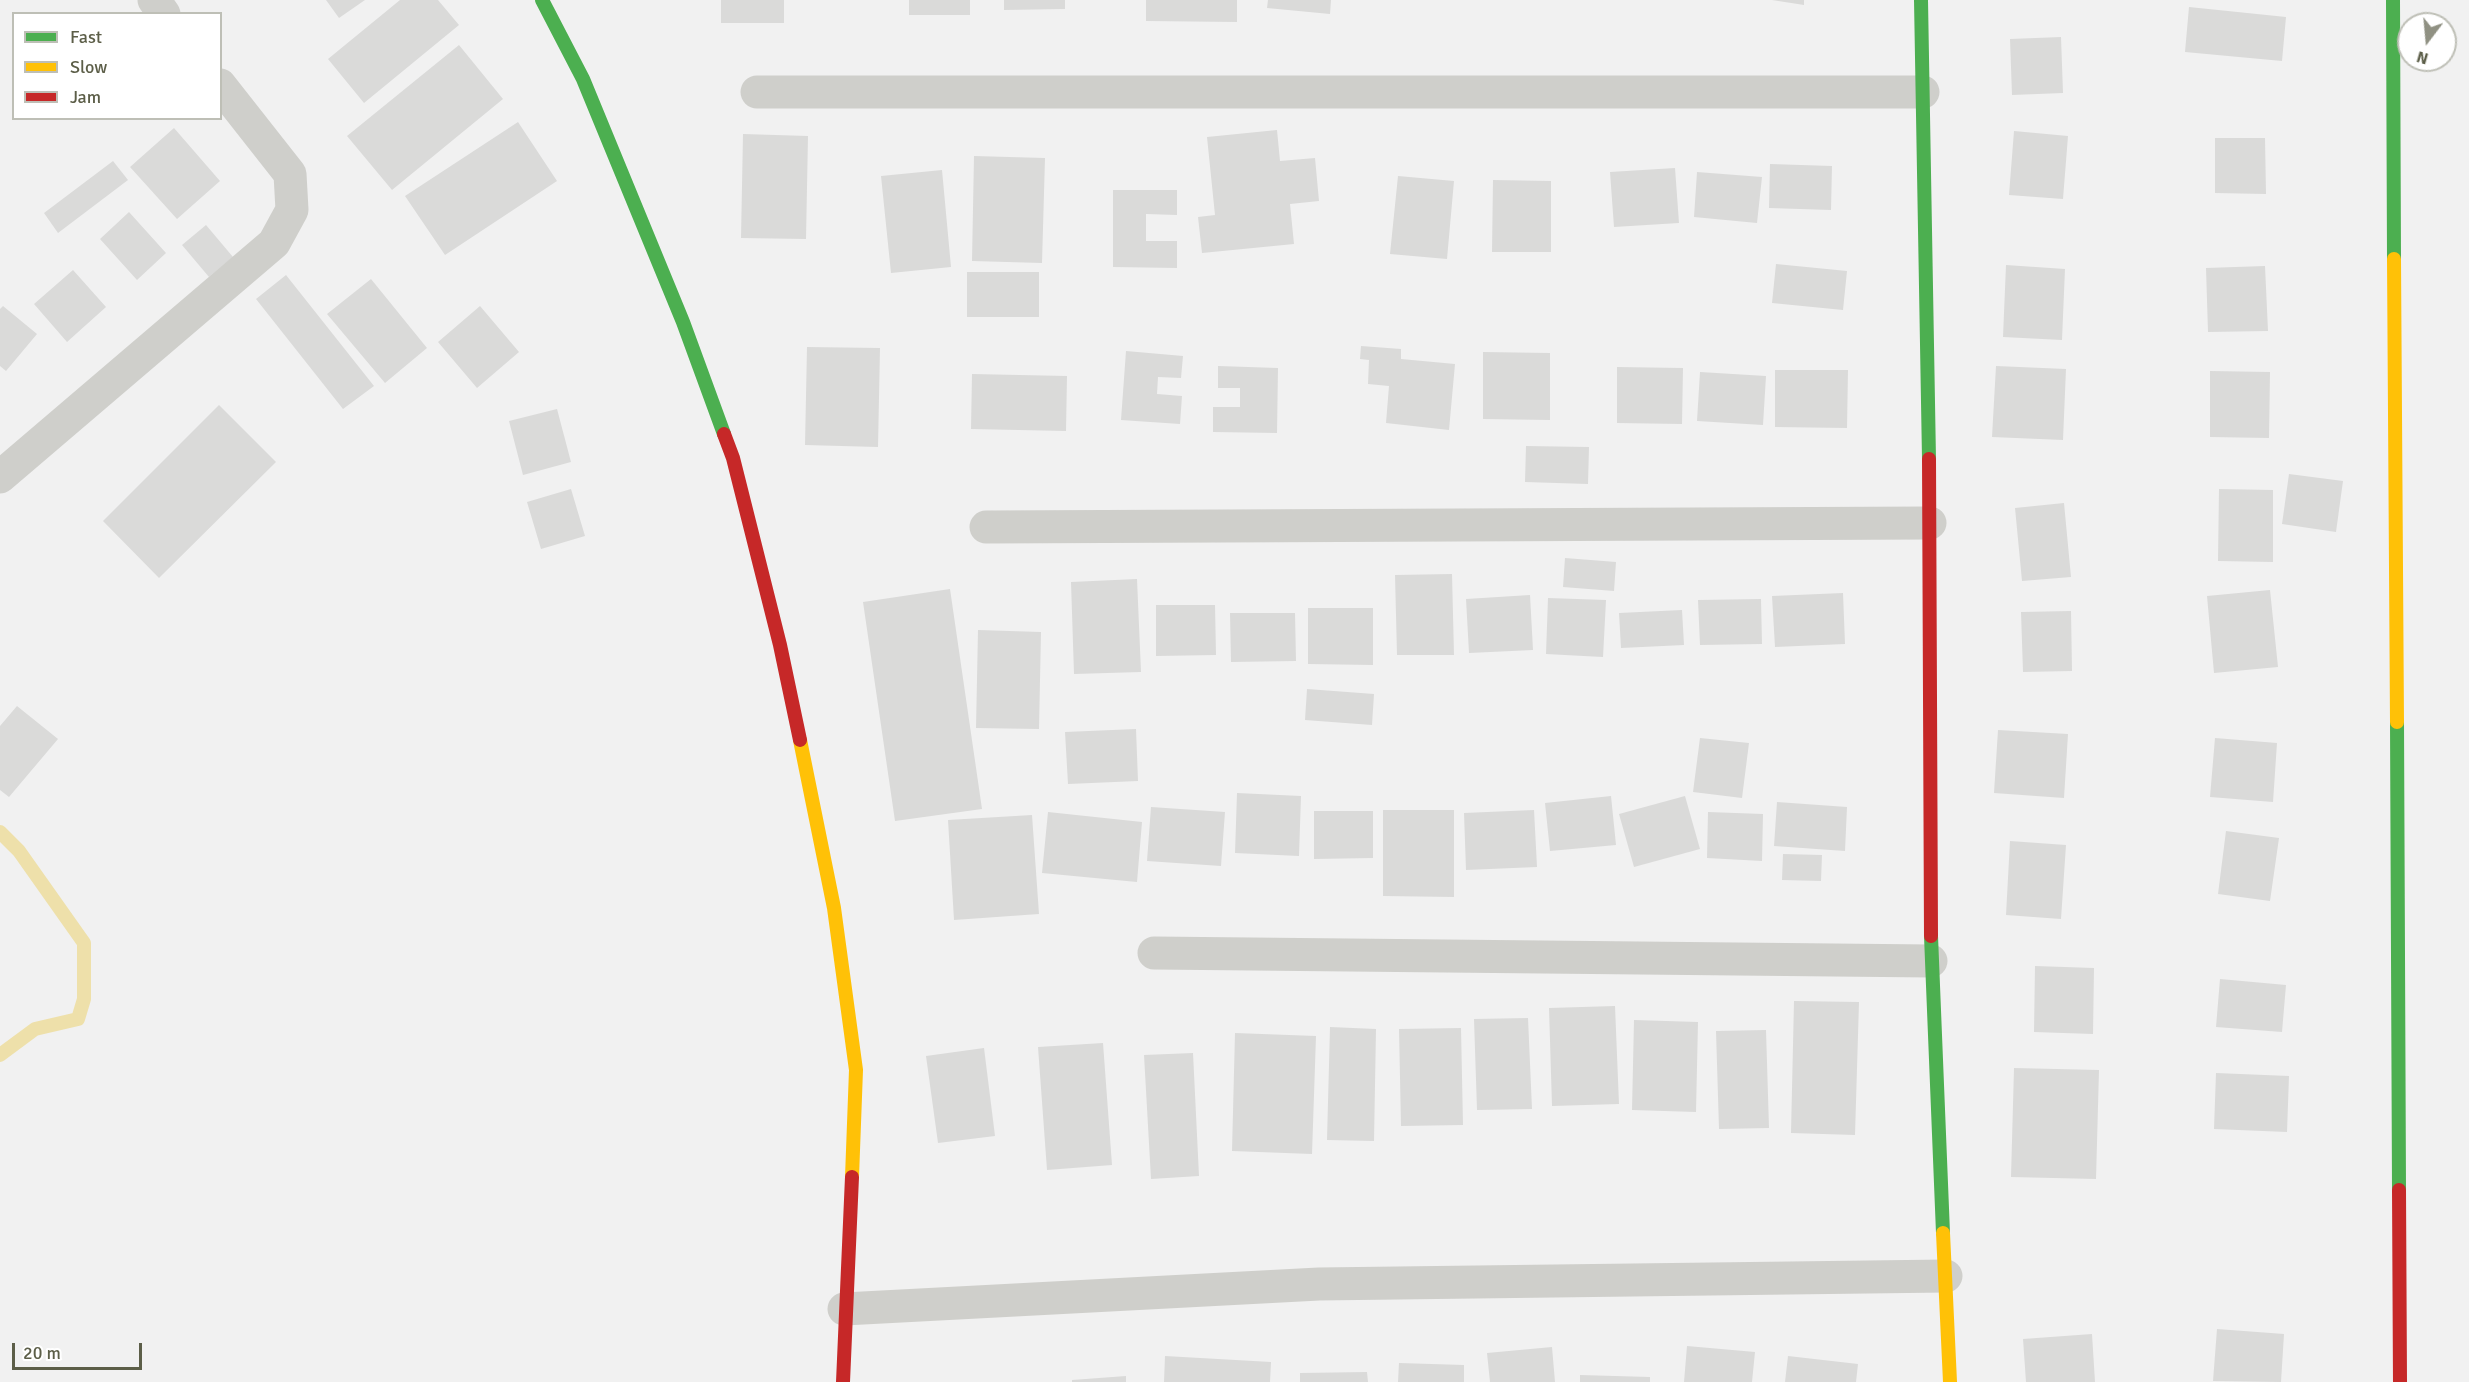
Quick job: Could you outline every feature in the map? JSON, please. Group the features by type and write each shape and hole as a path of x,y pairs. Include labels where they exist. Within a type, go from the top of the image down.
{"street":[{"path":"154,0 163,12"},
{"path":"542,0 583,79 614,148 683,322 733,458 780,645 834,909 856,1070 853,1183 844,1309 843,1382"},
{"path":"1921,0 1930,523 1931,961 1950,1382"},
{"path":"2393,0 2400,1382"},
{"path":"0,477 274,243 292,210 290,174 222,88"},
{"path":"756,92 1923,92"},
{"path":"986,527 1930,523"},
{"path":"1155,953 1931,961"},
{"path":"844,1309 1318,1284 1946,1276"}],"building":[{"path":"326,0 365,0 339,18"},
{"path":"400,0 438,0 459,25 364,103 328,59"},
{"path":"721,0 784,0 784,23 721,23"},
{"path":"909,0 970,0 970,15 909,15"},
{"path":"1004,0 1065,0 1065,9 1004,10"},
{"path":"1146,0 1237,0 1237,22 1146,21"},
{"path":"1268,0 1331,0 1330,14 1267,8"},
{"path":"1772,0 1804,0 1804,5"},
{"path":"2189,7 2286,17 2282,61 2185,52"},
{"path":"2061,37 2063,93 2012,95 2010,39"},
{"path":"459,45 503,99 392,190 347,136"},
{"path":"518,122 557,181 445,255 405,196"},
{"path":"174,128 220,181 177,219 130,167"},
{"path":"1277,130 1280,161 1315,158 1319,201 1290,204 1294,244 1202,253 1198,217 1215,215 1207,137"},
{"path":"2014,131 2068,136 2063,199 2009,195"},
{"path":"743,134 808,136 806,239 741,238"},
{"path":"2215,138 2265,138 2266,194 2215,193"},
{"path":"974,156 1045,158 1042,263 972,261"},
{"path":"113,161 128,180 58,233 44,213"},
{"path":"1770,164 1832,166 1831,210 1769,208"},
{"path":"1675,168 1679,223 1614,227 1610,172"},
{"path":"942,170 951,267 891,273 881,176"},
{"path":"1697,172 1762,177 1757,223 1694,217"},
{"path":"1398,176 1454,181 1447,259 1390,254"},
{"path":"1493,180 1551,181 1551,252 1492,252"},
{"path":"1113,190 1177,190 1177,215 1146,214 1146,241 1177,241 1177,268 1113,267"},
{"path":"129,212 166,253 137,280 100,239"},
{"path":"206,225 233,257 209,277 182,245"},
{"path":"1776,264 1847,271 1843,310 1772,303"},
{"path":"2006,265 2065,269 2062,340 2003,337"},
{"path":"2265,266 2268,331 2208,332 2206,268"},
{"path":"73,270 106,307 67,342 34,304"},
{"path":"967,272 1039,272 1039,317 967,317"},
{"path":"286,275 374,386 343,409 256,299"},
{"path":"371,279 427,348 385,383 327,314"},
{"path":"3,306 37,334 6,371 0,366 0,309"},
{"path":"480,306 519,352 477,388 438,342"},
{"path":"1361,346 1401,349 1401,359 1455,364 1449,430 1386,423 1389,386 1368,384 1369,360 1360,359"},
{"path":"807,347 880,348 878,447 805,445"},
{"path":"1126,351 1183,356 1181,378 1158,377 1157,394 1182,396 1180,424 1121,420"},
{"path":"1483,352 1550,353 1550,420 1483,419"},
{"path":"1218,366 1278,368 1277,433 1213,432 1213,407 1240,407 1240,388 1218,388"},
{"path":"1996,366 2066,369 2063,440 1992,437"},
{"path":"1617,367 1683,368 1682,424 1617,423"},
{"path":"1775,370 1848,370 1847,428 1775,427"},
{"path":"2210,371 2270,372 2269,438 2210,437"},
{"path":"1700,372 1766,376 1763,425 1697,421"},
{"path":"972,374 1067,376 1066,431 971,429"},
{"path":"219,405 276,462 159,578 103,521"},
{"path":"557,409 571,462 523,475 509,421"},
{"path":"1526,446 1589,447 1588,484 1525,482"},
{"path":"2289,474 2343,481 2336,532 2282,524"},
{"path":"571,489 585,536 541,549 527,502"},
{"path":"2219,489 2273,490 2273,562 2218,561"},
{"path":"2064,503 2071,577 2022,581 2015,508"},
{"path":"1565,558 1616,562 1614,591 1563,587"},
{"path":"1452,574 1454,655 1397,655 1395,575"},
{"path":"1137,579 1141,672 1074,674 1071,582"},
{"path":"950,589 982,809 895,821 863,602"},
{"path":"2270,590 2278,667 2214,673 2207,596"},
{"path":"1843,593 1845,644 1775,647 1772,596"},
{"path":"1530,595 1533,650 1469,653 1466,599"},
{"path":"1548,598 1606,600 1603,657 1546,654"},
{"path":"1761,599 1762,644 1700,645 1698,600"},
{"path":"1156,605 1215,605 1216,655 1156,656"},
{"path":"1308,608 1373,608 1373,665 1308,664"},
{"path":"1682,610 1684,645 1621,648 1619,613"},
{"path":"2071,611 2072,671 2023,672 2021,612"},
{"path":"1230,613 1295,613 1296,661 1231,662"},
{"path":"978,630 1041,632 1039,729 976,728"},
{"path":"1307,689 1374,694 1372,725 1305,720"},
{"path":"17,706 58,739 9,797 0,790 0,726"},
{"path":"1136,729 1138,781 1068,784 1065,732"},
{"path":"1998,730 2068,734 2064,798 1994,793"},
{"path":"1700,738 1749,743 1742,798 1693,792"},
{"path":"2215,738 2277,743 2273,802 2210,797"},
{"path":"1237,793 1301,796 1299,856 1235,853"},
{"path":"1611,796 1616,845 1550,851 1545,803"},
{"path":"1685,796 1700,849 1634,867 1619,814"},
{"path":"1777,802 1847,807 1845,851 1774,846"},
{"path":"1151,807 1225,812 1221,866 1147,861"},
{"path":"1383,810 1454,810 1454,897 1383,896"},
{"path":"1534,810 1537,867 1466,870 1464,813"},
{"path":"1314,811 1373,811 1373,858 1314,859"},
{"path":"1048,812 1142,822 1137,882 1042,873"},
{"path":"1708,812 1763,814 1762,861 1707,858"},
{"path":"1032,815 1039,914 954,920 948,820"},
{"path":"2226,831 2279,838 2270,901 2218,894"},
{"path":"2010,841 2066,845 2061,919 2006,915"},
{"path":"1783,854 1822,855 1821,881 1782,880"},
{"path":"2035,966 2094,968 2093,1034 2034,1032"},
{"path":"2220,979 2286,985 2282,1032 2216,1027"},
{"path":"1794,1001 1859,1002 1855,1135 1791,1133"},
{"path":"1615,1006 1619,1104 1552,1106 1549,1008"},
{"path":"1528,1018 1532,1109 1477,1110 1474,1019"},
{"path":"1634,1020 1698,1022 1696,1112 1632,1110"},
{"path":"1330,1027 1376,1029 1374,1141 1327,1140"},
{"path":"1461,1028 1463,1125 1401,1126 1399,1029"},
{"path":"1766,1030 1769,1128 1719,1129 1716,1031"},
{"path":"1235,1033 1316,1036 1312,1154 1232,1151"},
{"path":"1103,1043 1112,1165 1047,1170 1038,1047"},
{"path":"984,1048 995,1136 938,1143 926,1056"},
{"path":"1193,1053 1199,1176 1151,1179 1144,1055"},
{"path":"2014,1068 2099,1070 2096,1179 2011,1177"},
{"path":"2216,1073 2289,1076 2287,1132 2214,1129"},
{"path":"2217,1329 2284,1334 2281,1382 2213,1381"},
{"path":"2092,1334 2095,1382 2026,1382 2023,1339"},
{"path":"1687,1346 1755,1352 1752,1382 1684,1382"},
{"path":"1552,1347 1555,1382 1490,1382 1487,1353"},
{"path":"1165,1356 1271,1362 1270,1382 1164,1382"},
{"path":"1788,1356 1858,1364 1856,1382 1785,1382"},
{"path":"1399,1363 1464,1365 1464,1382 1398,1382"},
{"path":"1367,1372 1368,1382 1300,1382 1300,1373"},
{"path":"1580,1375 1650,1377 1650,1382 1580,1382"},
{"path":"1126,1376 1126,1382 1072,1382 1072,1380"}],"waterway":[{"path":"0,832 19,851 84,943 84,999 78,1019 35,1029 0,1055"}],"traffic: fast":[{"path":"542,0 583,79 683,322 724,434"},
{"path":"1921,0 1929,459"},
{"path":"2393,0 2394,259"},
{"path":"2397,722 2399,1190"},
{"path":"1931,936 1943,1233"}],"traffic: slow":[{"path":"2394,259 2397,722"},
{"path":"800,740 834,908 856,1070 852,1177"},
{"path":"1943,1233 1950,1382"}],"traffic: jam":[{"path":"724,434 733,458 780,645 800,740"},
{"path":"1929,459 1931,936"},
{"path":"843,1382 852,1177"},
{"path":"2399,1190 2400,1382"}]}
